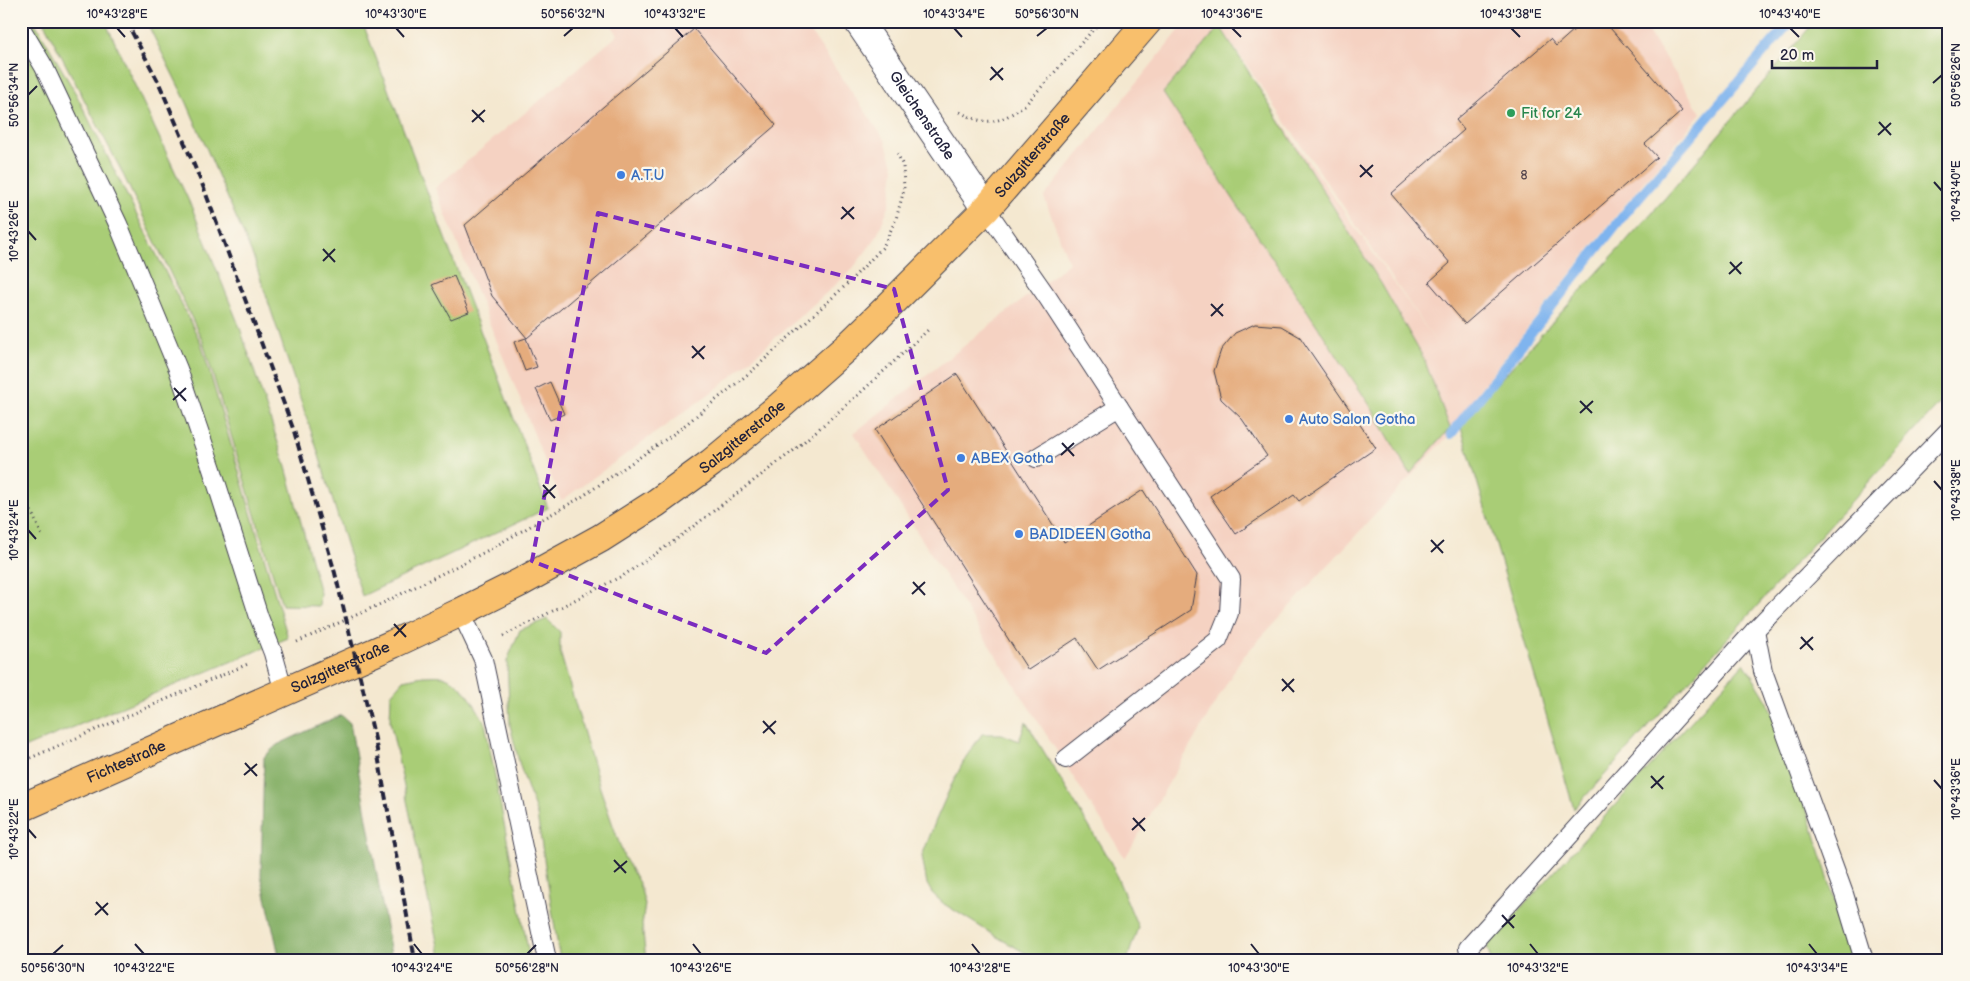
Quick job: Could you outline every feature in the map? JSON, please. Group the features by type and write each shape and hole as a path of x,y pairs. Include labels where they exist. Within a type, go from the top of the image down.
{"main road":[{"name":"Salzgitterstraße","path":"232,715 461,612 521,582 601,538 656,503 711,462 780,406 848,346 986,209 1148,21"},
{"name":"Fichtestraße","path":"21,808 232,715"}],"street":[{"name":"Gleichenstraße","path":"858,21 986,209"}],"lane":[{"path":"21,28 44,68 118,224 178,369 259,617 273,653 284,692"},
{"path":"986,209 1232,579 1230,613 1218,640 1066,759"},
{"path":"1036,458 1119,407"},
{"path":"1471,960 1468,948 1755,630 1949,430"},
{"path":"461,612 483,659 547,960"},
{"path":"1755,630 1763,671 1840,884 1864,960"}],"path":[{"path":"954,108 974,120 992,122 1011,115 1026,104 1101,21"},
{"path":"21,762 386,602 483,553 580,498 675,433 760,363 845,286 883,247 896,219 904,190 903,166 896,150"},
{"path":"21,488 43,538"}],"highlighted area":[{"path":"598,213 894,289 948,490 766,653 532,561"}],"shaded area":[{"path":"609,21 803,21 885,140 894,168 890,203 876,238 850,272 723,384 561,501 435,188 618,35"},
{"path":"1187,21 1210,21 1442,351 1220,26 1220,21 1641,21 1701,113 1621,209 1474,396 1479,403 1241,659 1125,858 854,433 1069,263 1044,197"}],"green space":[{"path":"21,21 34,21 76,94 201,343 288,638 21,749"},
{"path":"43,21 105,21 192,208 240,328 286,467 320,593 319,606 282,605 203,342 120,168"},
{"path":"146,21 362,21 548,508 362,596 317,449 254,259 187,103"},
{"path":"1815,21 1949,21 1949,393 1574,809 1461,427 1479,403 1666,197"},
{"path":"1220,26 1382,285 1424,359 1450,428 1410,474 1371,407 1163,93"},
{"path":"547,619 560,632 560,652 600,788 624,857 639,883 645,904 642,925 646,960 560,960 537,815 520,766 510,725 507,661 520,630"},
{"path":"1744,663 1768,702 1813,828 1853,960 1491,960 1487,946"},
{"path":"423,676 443,676 457,684 468,696 485,723 530,960 441,960 390,721 391,694 403,680"},
{"path":"341,715 350,723 392,960 280,960 261,875 264,757 277,745"},
{"path":"1026,722 1111,863 1138,927 1127,960 1038,960 944,904 932,893 927,884 922,856 951,786 966,757 982,734 1002,734 1019,741"}],"building":[{"path":"1584,21 1604,21 1682,111 1645,144 1657,157 1465,324 1429,282 1450,263 1391,194 1464,130 1456,120 1550,39 1556,46"},
{"name":"A.T.U","path":"694,29 776,125 527,338 492,296 465,225"},
{"path":"454,276 469,312 451,319 432,285"},
{"path":"1255,324 1281,326 1300,337 1376,448 1299,501 1294,495 1236,534 1210,496 1267,456 1242,419 1221,399 1214,371 1221,350 1235,333"},
{"path":"526,338 537,367 525,371 514,342"},
{"path":"957,374 1064,542 1143,490 1197,575 1191,610 1098,670 1077,638 1028,670 875,430"},
{"path":"550,382 564,414 550,420 536,389"}],"waterway":[{"path":"1451,434 1627,211 1791,21"}],"railway":[{"path":"126,21 158,81 203,186 294,431 335,573 375,739 415,960"}],"place":[{"name":"Fit for 24","path":"1511,113"},
{"name":"A.T.U","path":"621,175"},
{"name":"Auto Salon Gotha","path":"1289,419"},
{"name":"ABEX Gotha","path":"961,458"},
{"name":"BADIDEEN Gotha","path":"1019,534"}]}
